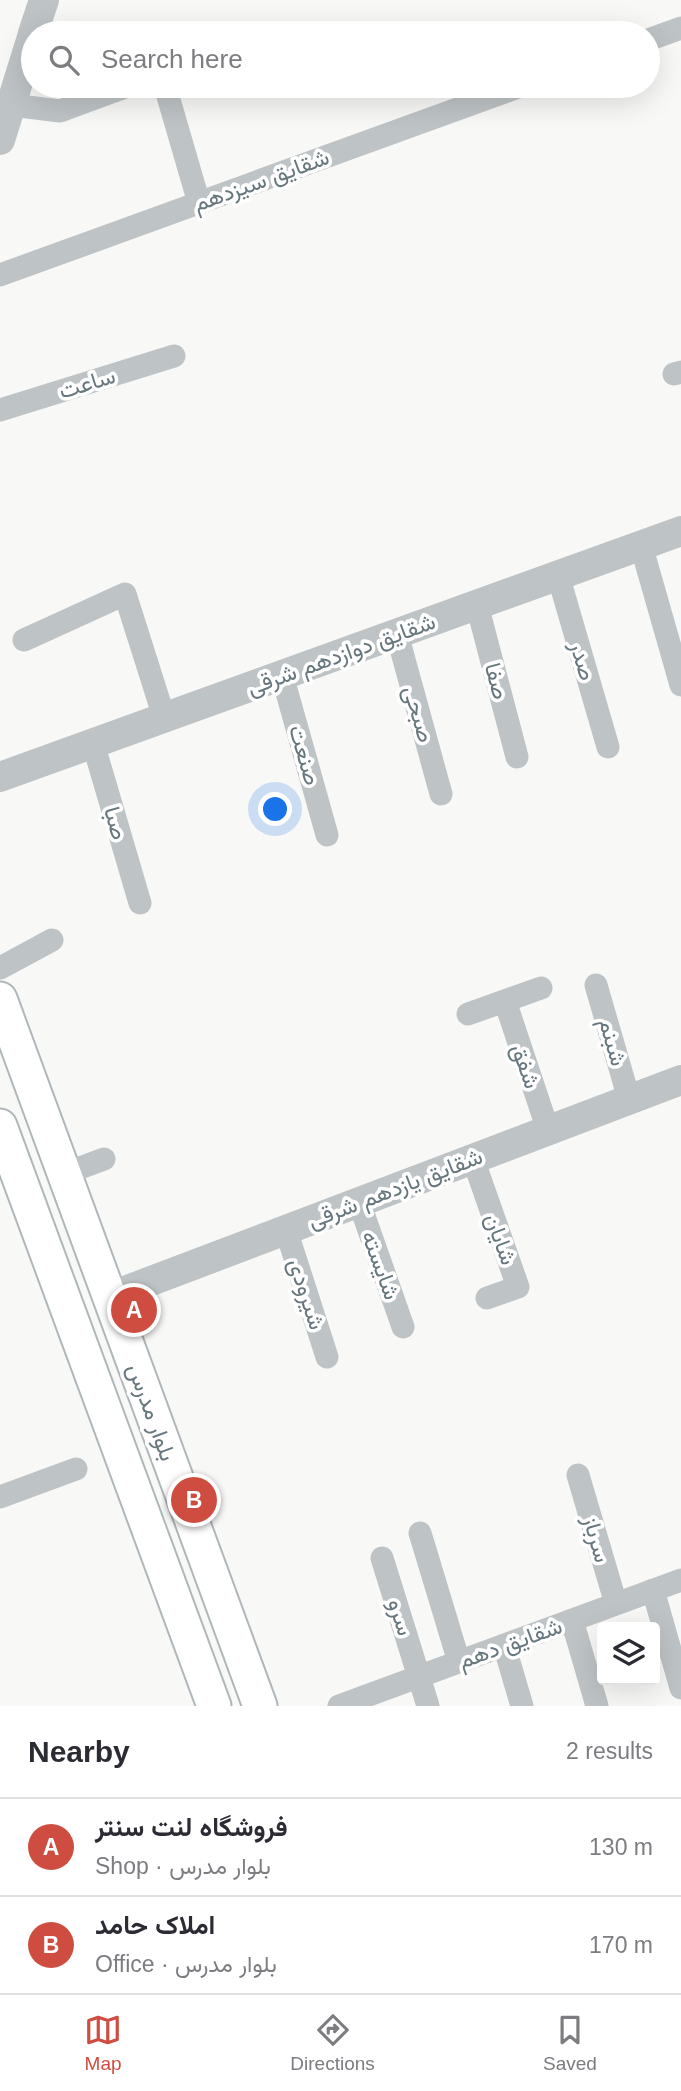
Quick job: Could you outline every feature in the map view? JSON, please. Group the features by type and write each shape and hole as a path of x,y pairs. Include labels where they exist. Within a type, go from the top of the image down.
{"main road":[{"name":"بلوار مدرس","path":"0,999 260,1706"},
{"name":"بلوار مدرس","path":"0,1126 214,1706"}],"street":[{"path":"37,21 44,0"},
{"path":"660,36 681,28"},
{"path":"0,140 21,73"},
{"path":"11,105 60,111 95,98"},
{"path":"168,98 199,203"},
{"name":"شقایق سیزدهم","path":"0,275 488,98"},
{"name":"ساعت","path":"0,410 174,356"},
{"name":"شقایق دوازدهم شرقی","path":"0,777 681,531"},
{"path":"641,545 681,685"},
{"name":"صدر","path":"558,575 608,747"},
{"path":"24,640 125,594 164,717"},
{"name":"صفا","path":"477,605 517,757"},
{"name":"صبحی","path":"397,634 441,794"},
{"name":"صنعت","path":"282,675 327,835"},
{"name":"صبا","path":"93,743 139,903"},
{"path":"0,968 52,940"},
{"name":"شبنم","path":"596,985 629,1100"},
{"path":"468,1014 541,988"},
{"name":"شفق","path":"505,1001 548,1130"},
{"name":"شقایق یازدهم شرقی","path":"109,1297 681,1080"},
{"path":"64,1174 104,1159"},
{"name":"شایان","path":"473,1159 518,1287 487,1298"},
{"name":"شایسته","path":"359,1202 403,1327"},
{"name":"شیرودی","path":"286,1230 327,1357"},
{"path":"0,1497 76,1469"},
{"name":"سرباز","path":"578,1475 616,1604"},
{"path":"420,1533 459,1662"},
{"name":"سرو","path":"382,1558 428,1706"},
{"name":"شقایق دهم","path":"339,1706 681,1580"},
{"path":"653,1590 681,1688"},
{"path":"572,1620 597,1706"},
{"path":"504,1645 522,1706"}],"place":[{"name":"فروشگاه لنت سنتر","path":"134,1310"},
{"name":"املاک حامد","path":"194,1500"}]}
